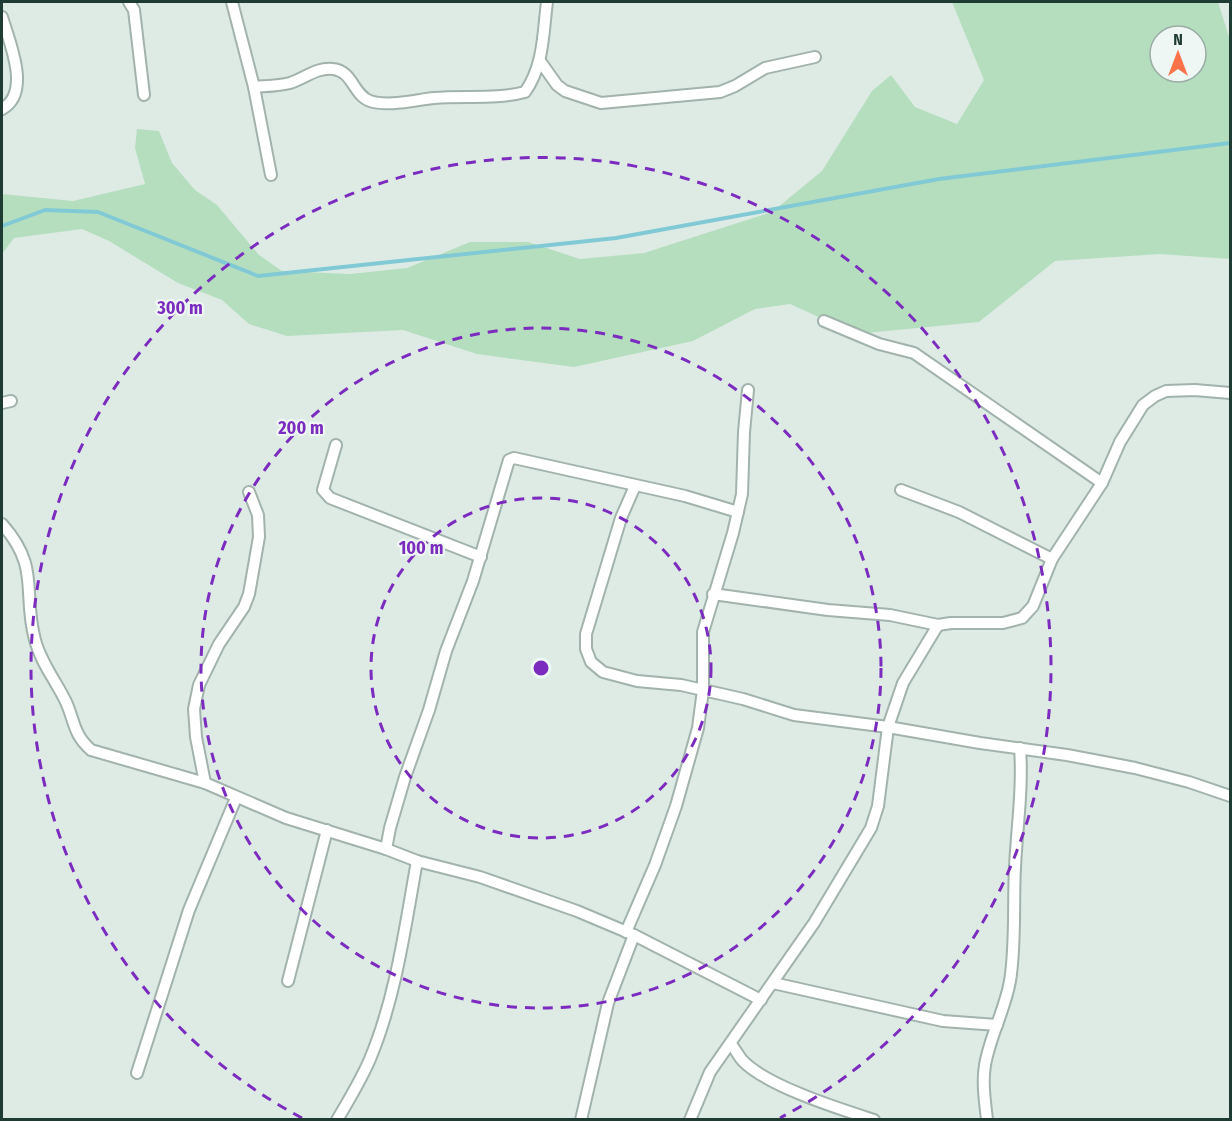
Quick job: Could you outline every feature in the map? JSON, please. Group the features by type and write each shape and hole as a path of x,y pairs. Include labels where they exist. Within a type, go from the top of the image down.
{"street":[{"path":"129,2 134,10 144,95"},
{"path":"231,2 254,87 271,175"},
{"path":"254,87 289,84 320,70 333,69 346,72 367,100 374,102 409,102 464,96 509,96 525,92 534,79 540,61 547,2"},
{"path":"2,17 16,63 16,86 13,100 2,109"},
{"path":"540,61 557,85 566,91 601,103 720,92 765,68 814,57"},
{"path":"824,321 879,344 914,353 1102,483"},
{"path":"581,1119 608,1003 676,806 698,728 703,690 703,632 742,494 748,390"},
{"path":"713,594 828,610 890,615 938,626 951,623 1003,623 1022,618 1033,606 1053,560 1102,483 1120,442 1143,405 1166,391 1195,390 1230,393"},
{"path":"336,445 323,490 330,498 480,557"},
{"path":"386,849 405,777 429,710 446,651 480,557 507,463 511,459 685,496 738,512"},
{"path":"635,486 621,518 588,621 586,649 591,662 603,672 637,681 681,685 743,699 794,715 1067,754 1135,768 1189,782 1230,796"},
{"path":"901,490 959,512 1053,560"},
{"path":"205,783 196,736 194,709 199,685 219,644 244,607 249,594 260,537 258,515 249,492"},
{"path":"2,524 16,541 29,574 34,637 40,657 66,702 80,740 91,750 205,783 286,818 417,861 480,877 577,911 630,934 761,1000"},
{"path":"690,1119 710,1072 820,914 872,828 878,806 888,727 903,683 938,626"},
{"path":"987,1119 983,1085 985,1068 1010,981 1021,767 1020,748"},
{"path":"137,1073 189,910 236,798"},
{"path":"288,981 327,830"},
{"path":"337,1119 370,1060 384,1020 417,861"},
{"path":"773,982 942,1021 997,1025"},
{"path":"731,1044 743,1061 765,1077 832,1106 874,1119"}],"green space":[{"path":"952,2 1218,2 1230,40 1230,259 1160,254 1055,261 979,322 856,334 790,304 755,309 693,341 574,367 477,354 403,330 287,336 249,324 222,300 178,283 109,241 82,229 14,238 2,254 2,194 73,201 145,184 135,148 137,129 159,131 172,163 195,190 217,205 259,255 282,271 350,274 407,268 470,242 528,242 580,259 644,253 772,212 822,171 872,91 891,75 915,107 957,124 984,80"}],"waterway":[{"path":"2,226 45,210 98,212 258,276 616,238 939,179 1230,143"}]}
